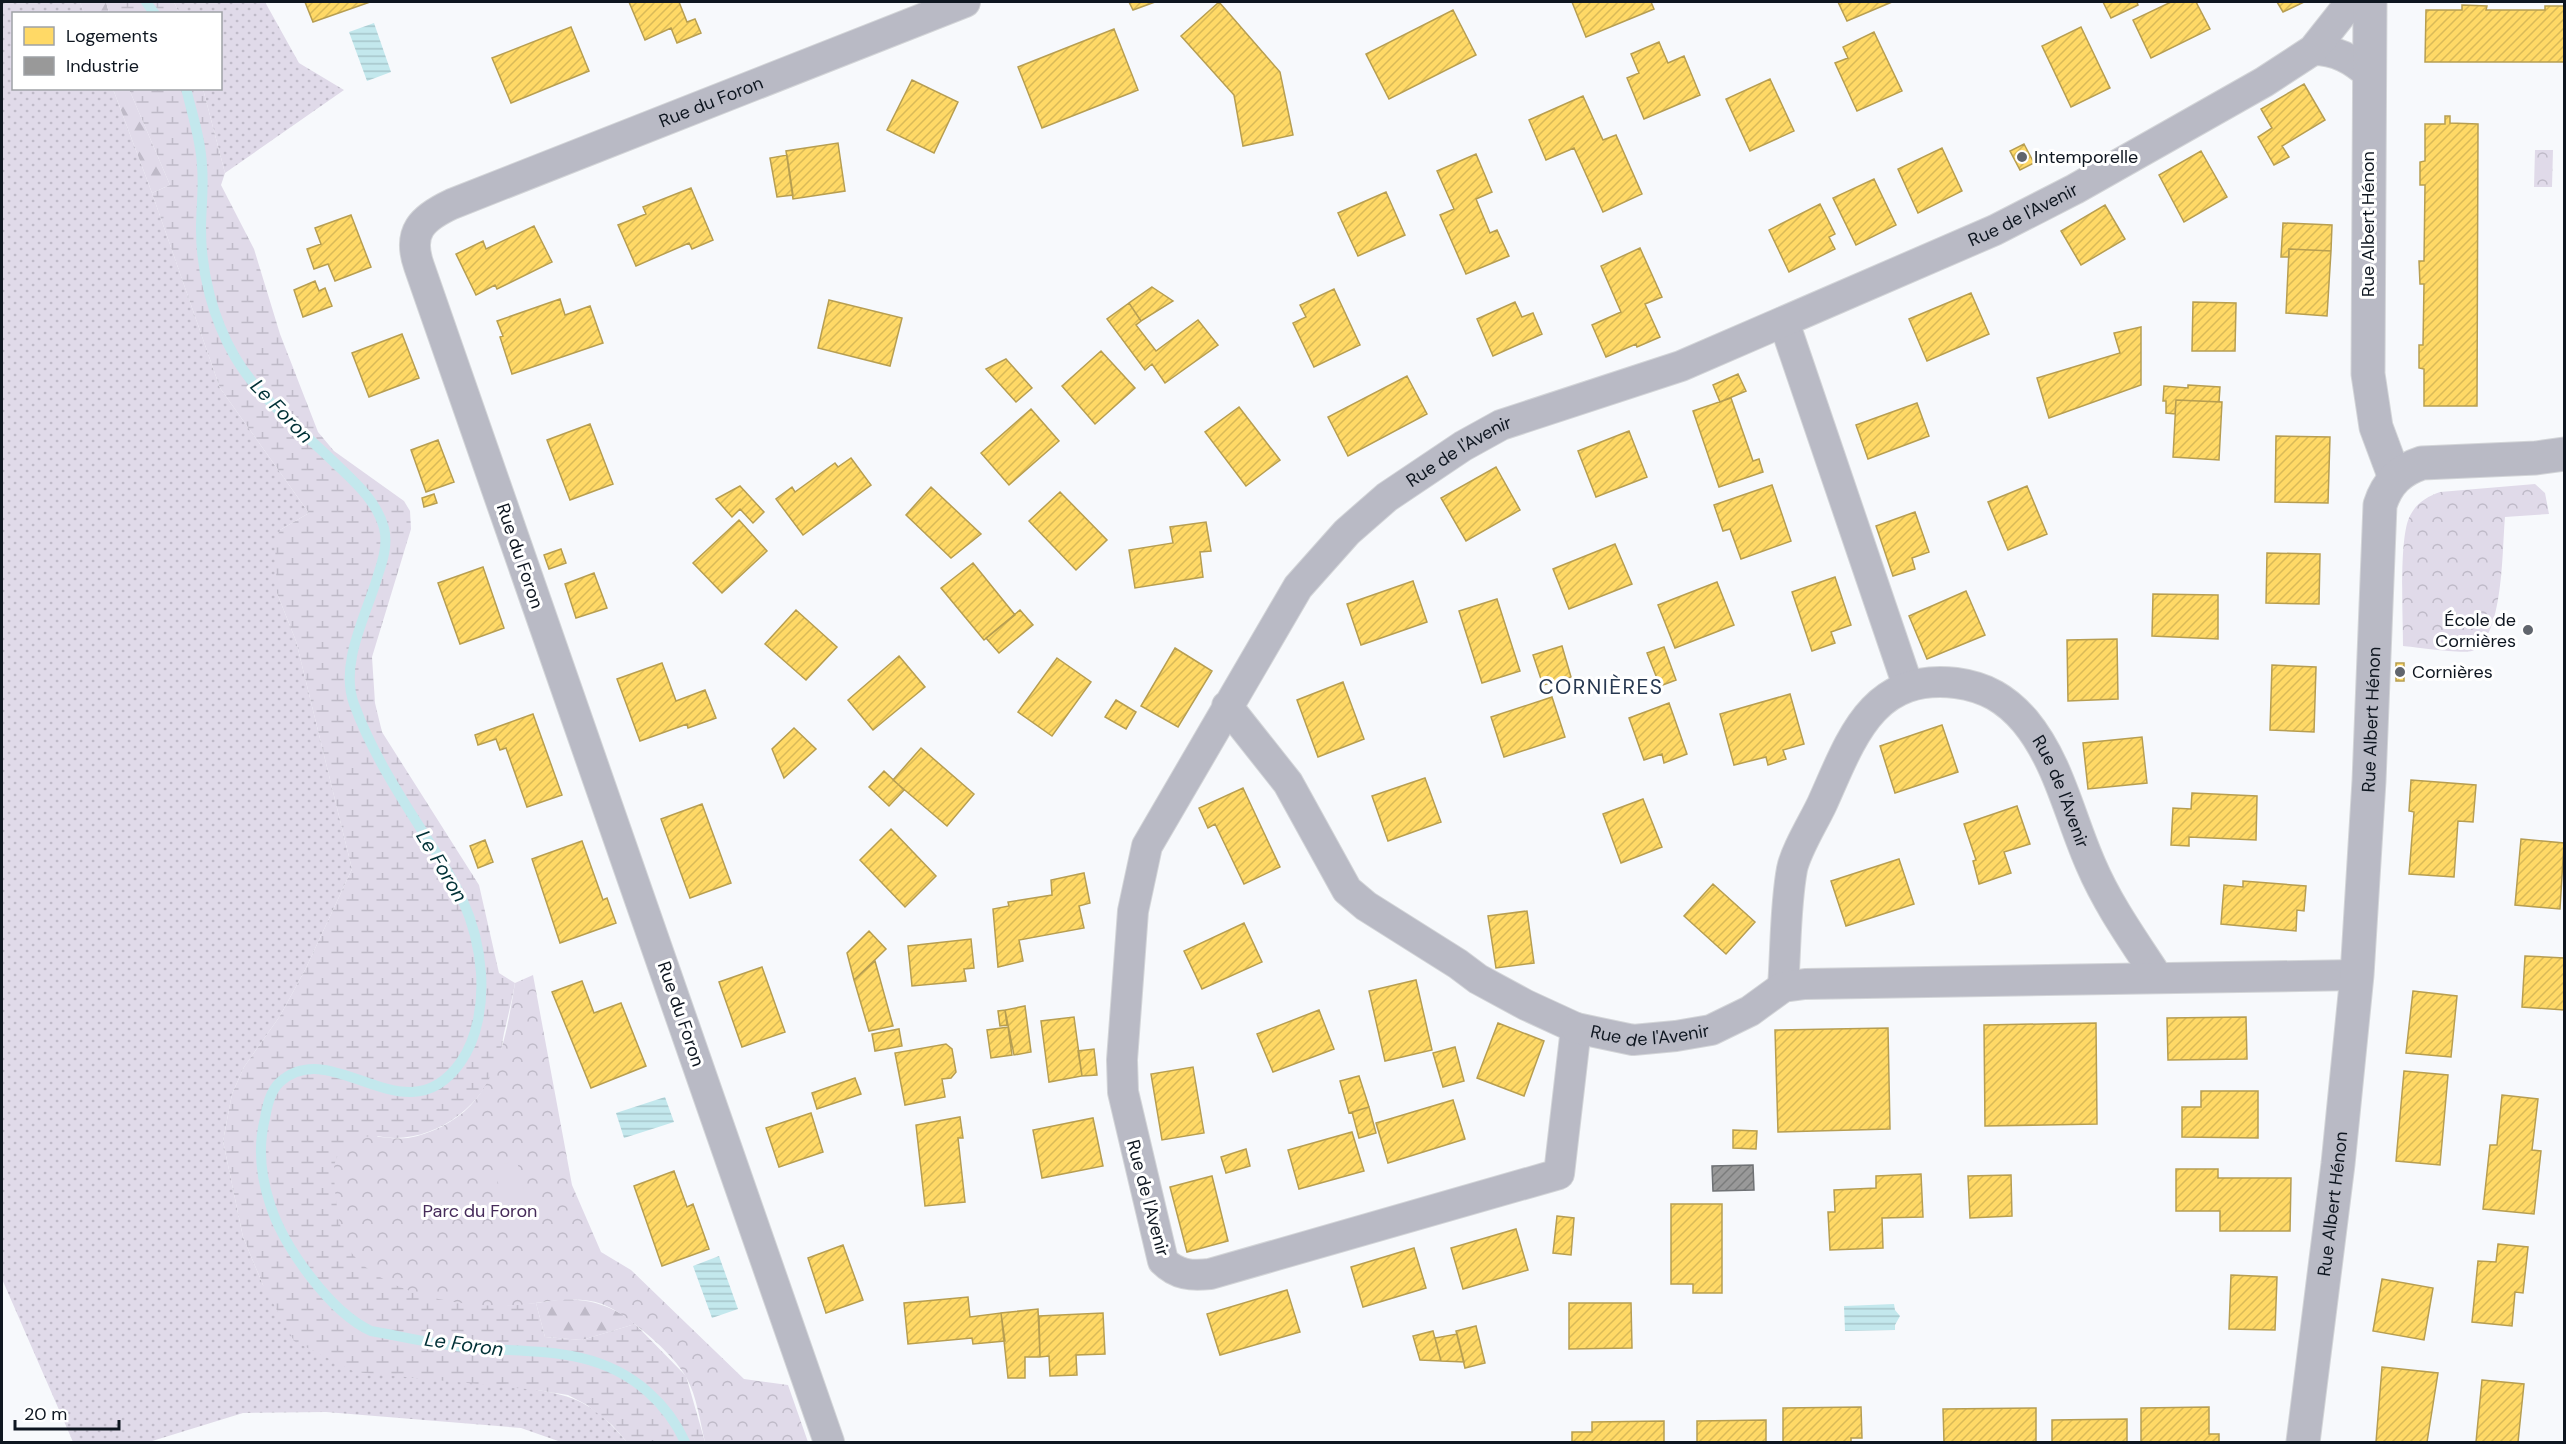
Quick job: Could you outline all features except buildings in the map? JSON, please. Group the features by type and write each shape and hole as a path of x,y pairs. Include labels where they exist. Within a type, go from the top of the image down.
{"street":[{"name":"Rue du Foron","path":"830,1443 419,266 414,242 423,222 435,212 452,204 964,2"},
{"name":"Rue de l'Avenir","path":"1576,1028 1559,1174 1210,1274 1192,1275 1170,1268 1162,1261 1123,1092 1122,1060 1133,911 1147,846 1298,587 1347,532 1387,497 1463,446 1502,425 1656,376 1995,230 2085,183 2264,81 2313,50 2352,2"},
{"name":"Rue Albert Hénon","path":"2303,1443 2338,1164 2357,975 2369,781 2379,514 2383,497 2395,478 2376,427 2368,374 2370,2"},
{"path":"2313,50 2336,52 2355,62 2369,74"},
{"path":"1784,322 1908,686"},
{"path":"2395,478 2406,469 2422,463 2536,458 2565,454"},
{"name":"Rue de l'Avenir","path":"1784,987 1792,867 1849,742 1872,711 1908,686 1936,681 1971,685 1987,690 2000,697 2025,721 2051,762 2091,866 2103,890 2158,978"},
{"name":"Rue de l'Avenir","path":"1227,706 1288,783 1347,890 1366,906 1458,964 1478,980 1576,1028 1633,1040 1711,1030 1750,1011 1784,987 1805,984 2357,975"}],"green space":[{"path":"2,2 80,2 84,12 12,12 12,90 113,90 220,388 309,513 280,530 277,593 296,641 352,869 306,968 280,1016 244,1067 232,1094 223,1141 243,1237 263,1285 537,1390 566,1396 597,1412 627,1442 561,1442 521,1428 326,1412 243,1413 149,1442 73,1442 2,1279"},
{"path":"80,2 106,2 109,12 84,12"},
{"path":"106,2 174,2 179,12 109,12"},
{"path":"174,2 265,2 299,63 344,90 225,173 203,90 222,90 222,12 179,12"},
{"path":"113,90 129,90 170,185 152,193"},
{"path":"129,90 203,90 225,173 221,185 254,249 280,334 318,432 334,451 404,501 410,511 411,529 372,657 375,703 382,732 479,885 499,973 515,983 499,1060 480,1094 467,1108 434,1130 416,1136 396,1138 377,1136 503,1306 536,1303 545,1337 582,1340 635,1324 686,1376 705,1442 627,1442 612,1425 587,1405 568,1395 355,1372 294,1341 263,1285 243,1237 223,1141 232,1094 244,1067 280,1016 306,968 352,869 296,641 277,593 275,542 280,530 309,513 220,388 152,193 170,185"},
{"path":"2535,150 2553,150 2552,187 2534,187"},
{"path":"2535,484 2545,493 2549,514 2505,517 2502,570 2496,612 2482,643 2467,652 2403,646 2404,544 2409,518 2414,509 2426,499 2440,492"},
{"name":"Parc du Foron","path":"533,975 572,1185 601,1252 631,1270 744,1379 788,1385 808,1442 705,1442 693,1392 680,1368 661,1346 636,1325 602,1304 565,1300 503,1306 442,1300 399,1287 380,1277 350,1251 343,1235 336,1201 334,1168 339,1152 351,1141 359,1138 374,1136 408,1138 425,1134 450,1122 465,1111 490,1078 502,1048 515,983"},
{"path":"517,1161 532,1224 509,1229 494,1166"},
{"path":"565,1299 602,1305 635,1324 582,1340 545,1337 536,1303"}],"water":[{"path":"374,23 391,72 367,81 349,32"},
{"path":"665,1097 674,1122 624,1138 616,1113"},
{"path":"719,1256 738,1309 712,1318 693,1266"},
{"path":"1894,1304 1900,1316 1895,1330 1845,1331 1844,1306"}],"waterway":[{"name":"Le Foron","path":"146,2 154,12"},
{"name":"Le Foron","path":"186,90 201,156 203,262 220,327 245,373 269,401 366,494 381,519 385,540 383,558 356,639 352,655 350,688 360,720 376,753 461,897 474,932 481,973 480,1008 471,1043 460,1063 439,1084 416,1092 393,1090 323,1070 301,1071 280,1082 271,1094 268,1104 261,1150 264,1183 276,1221 297,1258 324,1294 355,1322 371,1331 449,1345 566,1355 608,1367 629,1377 648,1392 670,1415 685,1442"}],"place":[{"name":"Intemporelle","path":"2022,157"},
{"name":"École de Cornières","path":"2528,630"},
{"name":"Cornières","path":"2400,672"}],"district":[{"name":"CORNIÈRES","path":"1601,687"}]}
